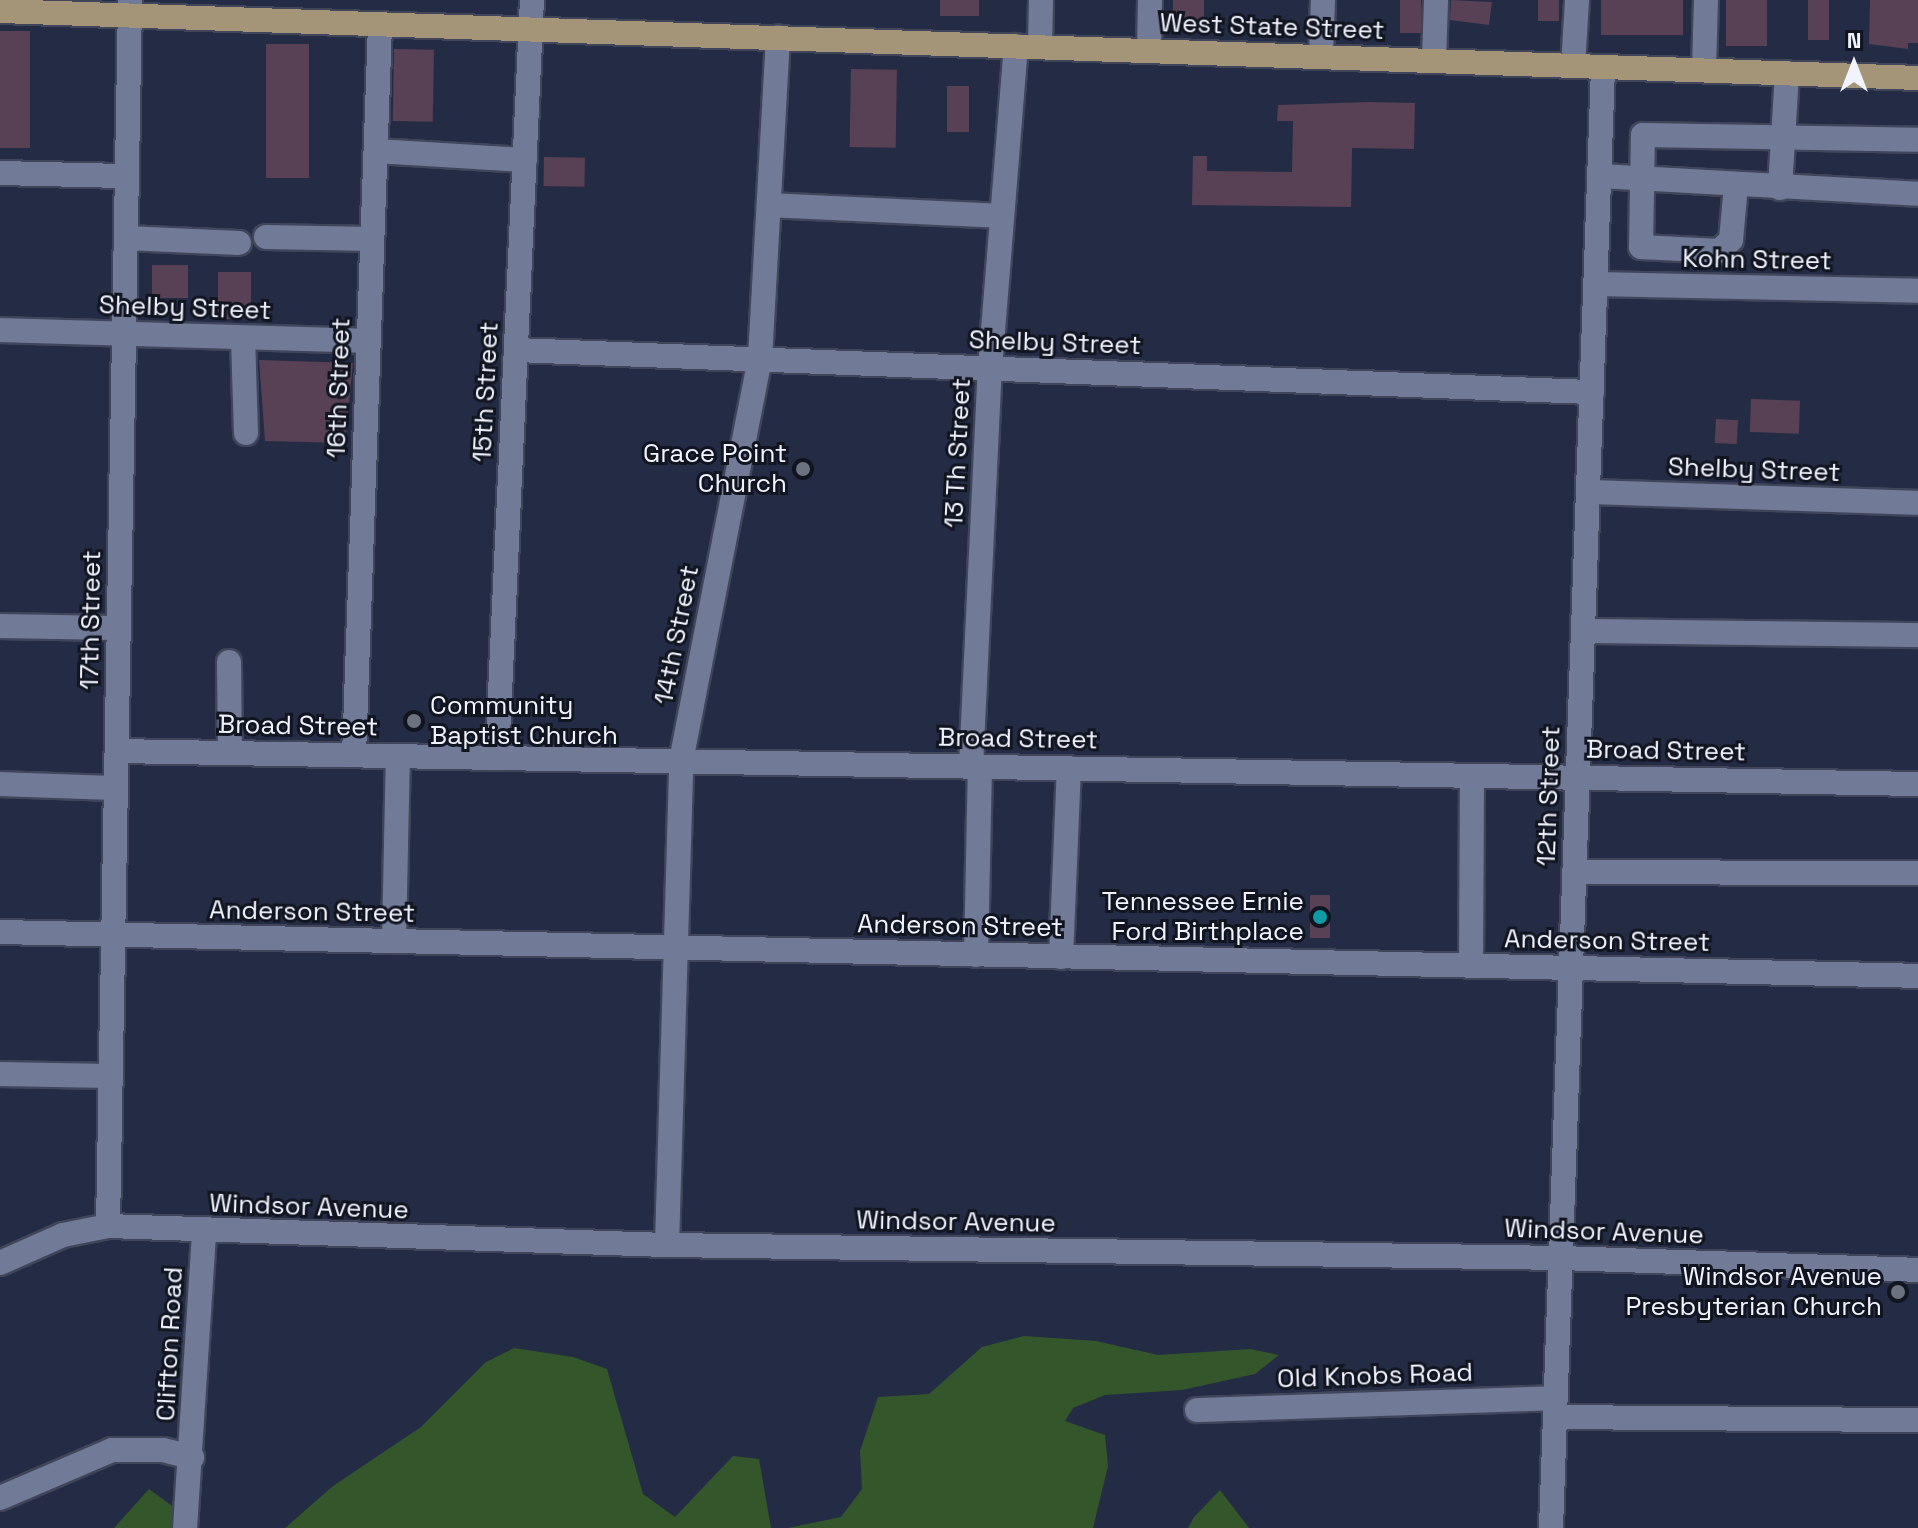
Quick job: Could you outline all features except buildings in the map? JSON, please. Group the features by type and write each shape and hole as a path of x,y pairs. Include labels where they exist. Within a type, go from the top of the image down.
{"main road":[{"name":"West State Street","path":"0,11 130,8 380,24 1918,78"}],"street":[{"name":"15th Street","path":"497,758 532,0"},
{"name":"13 Th Street","path":"976,955 975,766 990,368 1002,216 1028,47 1041,0"},
{"path":"1149,51 1150,0"},
{"path":"1321,57 1323,0"},
{"path":"1434,61 1436,0"},
{"path":"1573,66 1577,0"},
{"path":"1704,70 1706,0"},
{"name":"17th Street","path":"108,1226 130,8"},
{"name":"16th Street","path":"354,755 380,24"},
{"name":"14th Street","path":"667,1245 673,948 681,761 760,359 778,38"},
{"name":"12th Street","path":"1551,1528 1603,67"},
{"path":"1780,188 1787,73"},
{"path":"1736,185 1731,240 1719,251 1648,250 1638,241 1643,135 1918,140"},
{"path":"376,151 525,160"},
{"path":"0,173 127,176"},
{"path":"1599,176 1918,194"},
{"path":"769,205 1002,216"},
{"path":"266,237 372,239"},
{"path":"126,238 239,243"},
{"name":"Kohn Street","path":"1595,284 1918,291"},
{"name":"Shelby Street","path":"0,330 369,341"},
{"path":"243,338 246,433"},
{"name":"Shelby Street","path":"516,350 1592,392"},
{"name":"Shelby Street","path":"1588,492 1918,503"},
{"path":"0,626 118,628"},
{"path":"1583,631 1918,635"},
{"path":"229,662 230,753"},
{"name":"Broad Street","path":"117,751 1918,784"},
{"path":"394,941 398,756"},
{"path":"1061,957 1069,768"},
{"path":"1471,966 1472,776"},
{"path":"0,784 116,788"},
{"path":"1574,872 1918,873"},
{"name":"Anderson Street","path":"0,932 1918,976"},
{"path":"0,1074 111,1076"},
{"name":"Windsor Avenue","path":"0,1263 63,1235 108,1226 204,1233 667,1245 1560,1258 1918,1270"},
{"name":"Clifton Road","path":"185,1528 192,1457 204,1233"},
{"name":"Old Knobs Road","path":"1197,1410 1555,1408 1918,1420"},
{"name":"Clifton Road","path":"0,1498 112,1450 163,1450 192,1457"}],"green space":[{"path":"1024,1336 1096,1341 1158,1355 1250,1349 1279,1355 1255,1374 1182,1390 1105,1395 1073,1408 1065,1421 1105,1435 1108,1466 1093,1528 788,1528 841,1517 862,1489 860,1451 878,1397 929,1394 982,1347"},
{"path":"514,1348 573,1357 607,1369 643,1494 675,1517 733,1456 759,1459 771,1528 285,1528 333,1486 421,1427 486,1362"},
{"path":"149,1489 183,1514 193,1528 114,1528"},
{"path":"1220,1490 1249,1528 1188,1528 1194,1517"}],"place":[{"name":"Grace Point Church","path":"803,469"},
{"name":"Community Baptist Church","path":"414,721"},
{"name":"Tennessee Ernie Ford Birthplace","path":"1320,917"},
{"name":"Windsor Avenue Presbyterian Church","path":"1898,1292"}]}
